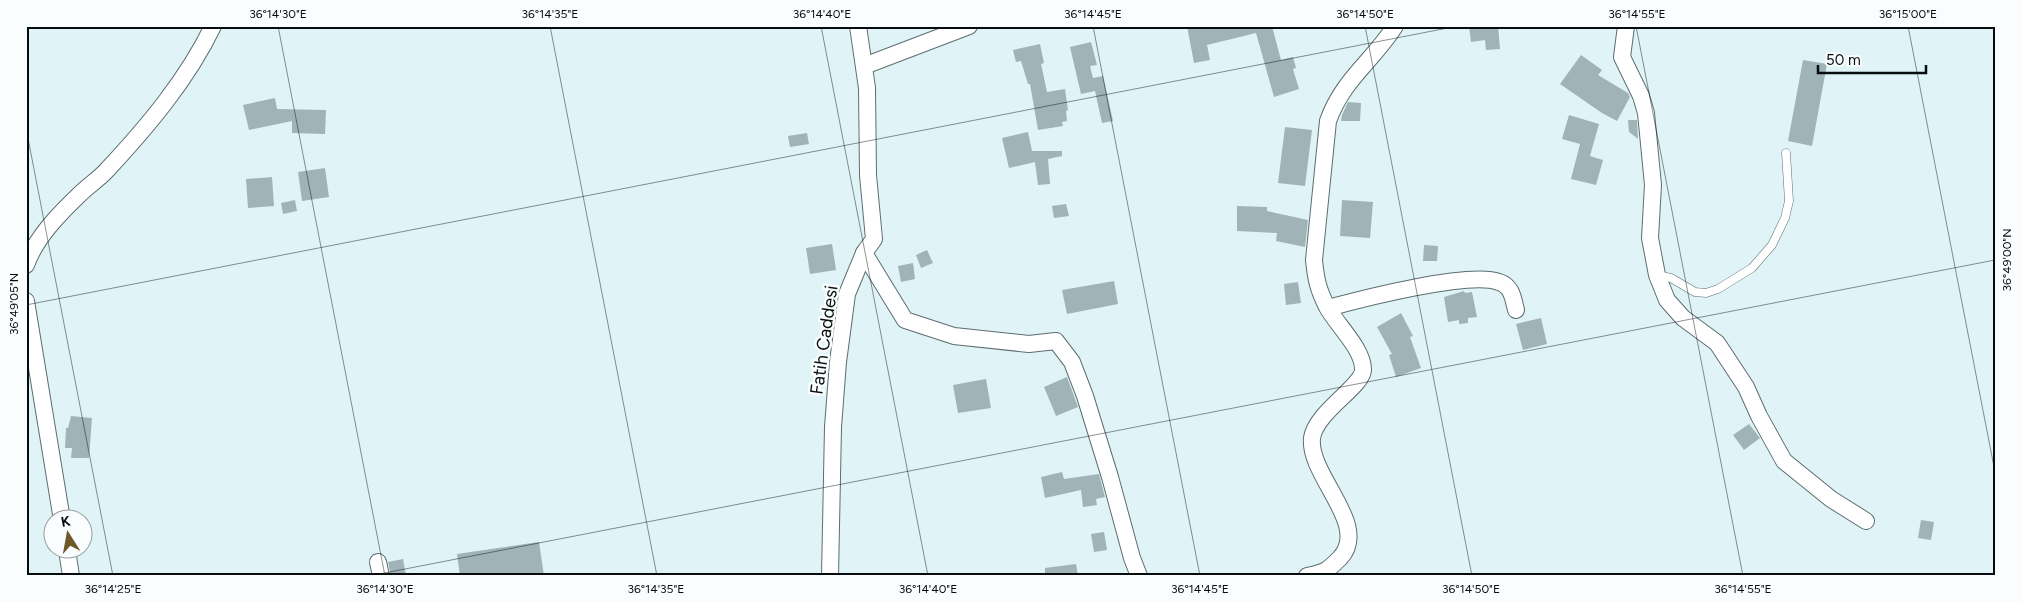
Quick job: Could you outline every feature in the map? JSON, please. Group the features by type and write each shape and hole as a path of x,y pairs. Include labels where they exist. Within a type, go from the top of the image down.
{"street":[{"path":"26,265 31,252 48,229 81,192 106,172 182,82 202,50 213,26"},
{"name":"Fatih Caddesi","path":"830,576 833,427 838,362 847,294 864,253 874,239 868,175 868,132 864,66 858,26"},
{"path":"864,66 969,26"},
{"path":"1307,576 1326,572 1344,554 1348,541 1348,526 1316,457 1312,439 1318,423 1361,378 1364,371 1357,352 1328,308 1316,283 1314,260 1328,121 1335,103 1395,26"},
{"path":"1626,26 1622,57 1641,96 1646,113 1653,185 1650,238 1657,275 1667,300 1683,318 1717,343 1746,387 1759,416 1784,461 1831,499 1866,521"},
{"path":"864,253 905,320 954,336 1029,344 1056,341 1072,362 1085,396 1132,558 1139,576"},
{"path":"1328,308 1354,300 1419,287 1472,280 1498,282 1507,287 1512,293 1516,310"},
{"path":"26,302 60,510"},
{"path":"69,560 71,576"}],"lane":[{"path":"1657,275 1671,278 1695,292 1706,293 1718,290 1752,268 1772,245 1785,218 1789,201 1786,153"}],"building":[{"path":"1187,26 1272,26 1281,60 1293,57 1296,68 1293,69 1299,89 1274,97 1256,33 1207,45 1210,60 1194,63"},
{"path":"1469,26 1498,26 1500,49 1486,50 1485,40 1471,42"},
{"path":"1091,42 1097,65 1090,66 1093,78 1103,76 1113,121 1102,123 1095,91 1081,94 1070,47"},
{"path":"1040,44 1044,63 1041,64 1047,92 1065,89 1068,110 1066,111 1067,121 1062,122 1063,126 1038,130 1030,84 1028,84 1021,61 1016,62 1013,50"},
{"path":"1581,55 1602,70 1598,75 1628,93 1630,97 1617,121 1560,84"},
{"path":"1803,60 1827,64 1812,146 1788,141"},
{"path":"275,98 277,109 326,110 325,134 292,133 292,121 249,130 243,105"},
{"path":"1348,102 1361,103 1360,121 1341,121"},
{"path":"1569,115 1599,124 1590,156 1603,160 1596,185 1571,179 1580,144 1562,139"},
{"path":"1628,120 1637,120 1638,139 1629,132"},
{"path":"1285,127 1312,130 1305,186 1278,183"},
{"path":"1028,132 1032,151 1062,151 1062,156 1048,159 1050,184 1038,185 1035,162 1009,168 1002,138"},
{"path":"807,133 809,144 790,147 788,136"},
{"path":"325,168 329,197 302,201 298,172"},
{"path":"272,177 274,206 248,208 246,179"},
{"path":"295,200 297,211 283,214 281,203"},
{"path":"1342,200 1373,202 1370,238 1340,236"},
{"path":"1066,204 1069,216 1054,218 1052,206"},
{"path":"1237,206 1267,207 1267,211 1308,220 1305,247 1276,241 1277,233 1237,231"},
{"path":"832,244 836,270 810,274 806,248"},
{"path":"1424,245 1438,246 1437,261 1423,261"},
{"path":"927,250 933,263 921,268 916,255"},
{"path":"913,263 915,279 901,282 898,266"},
{"path":"1114,281 1118,304 1067,314 1062,290"},
{"path":"1298,282 1301,303 1286,305 1284,284"},
{"path":"1464,291 1465,293 1472,292 1477,317 1468,318 1468,323 1459,324 1459,320 1448,322 1444,297"},
{"path":"1401,313 1413,336 1410,337 1421,368 1396,377 1389,355 1392,354 1377,327"},
{"path":"1541,318 1547,344 1523,350 1516,324"},
{"path":"1067,377 1078,407 1056,416 1044,387"},
{"path":"986,379 991,408 958,413 953,385"},
{"path":"71,416 92,418 89,458 71,458 72,448 65,448 66,428 68,428"},
{"path":"1749,424 1760,438 1744,450 1733,435"},
{"path":"1062,472 1064,479 1099,474 1105,497 1096,499 1097,505 1083,507 1081,490 1045,498 1041,477"},
{"path":"1921,520 1934,522 1931,540 1918,538"},
{"path":"1104,532 1107,550 1094,552 1091,534"},
{"path":"539,542 544,576 460,576 457,554"},
{"path":"403,559 406,576 391,576 388,562"},
{"path":"1076,564 1078,576 1045,576 1045,568"}]}
